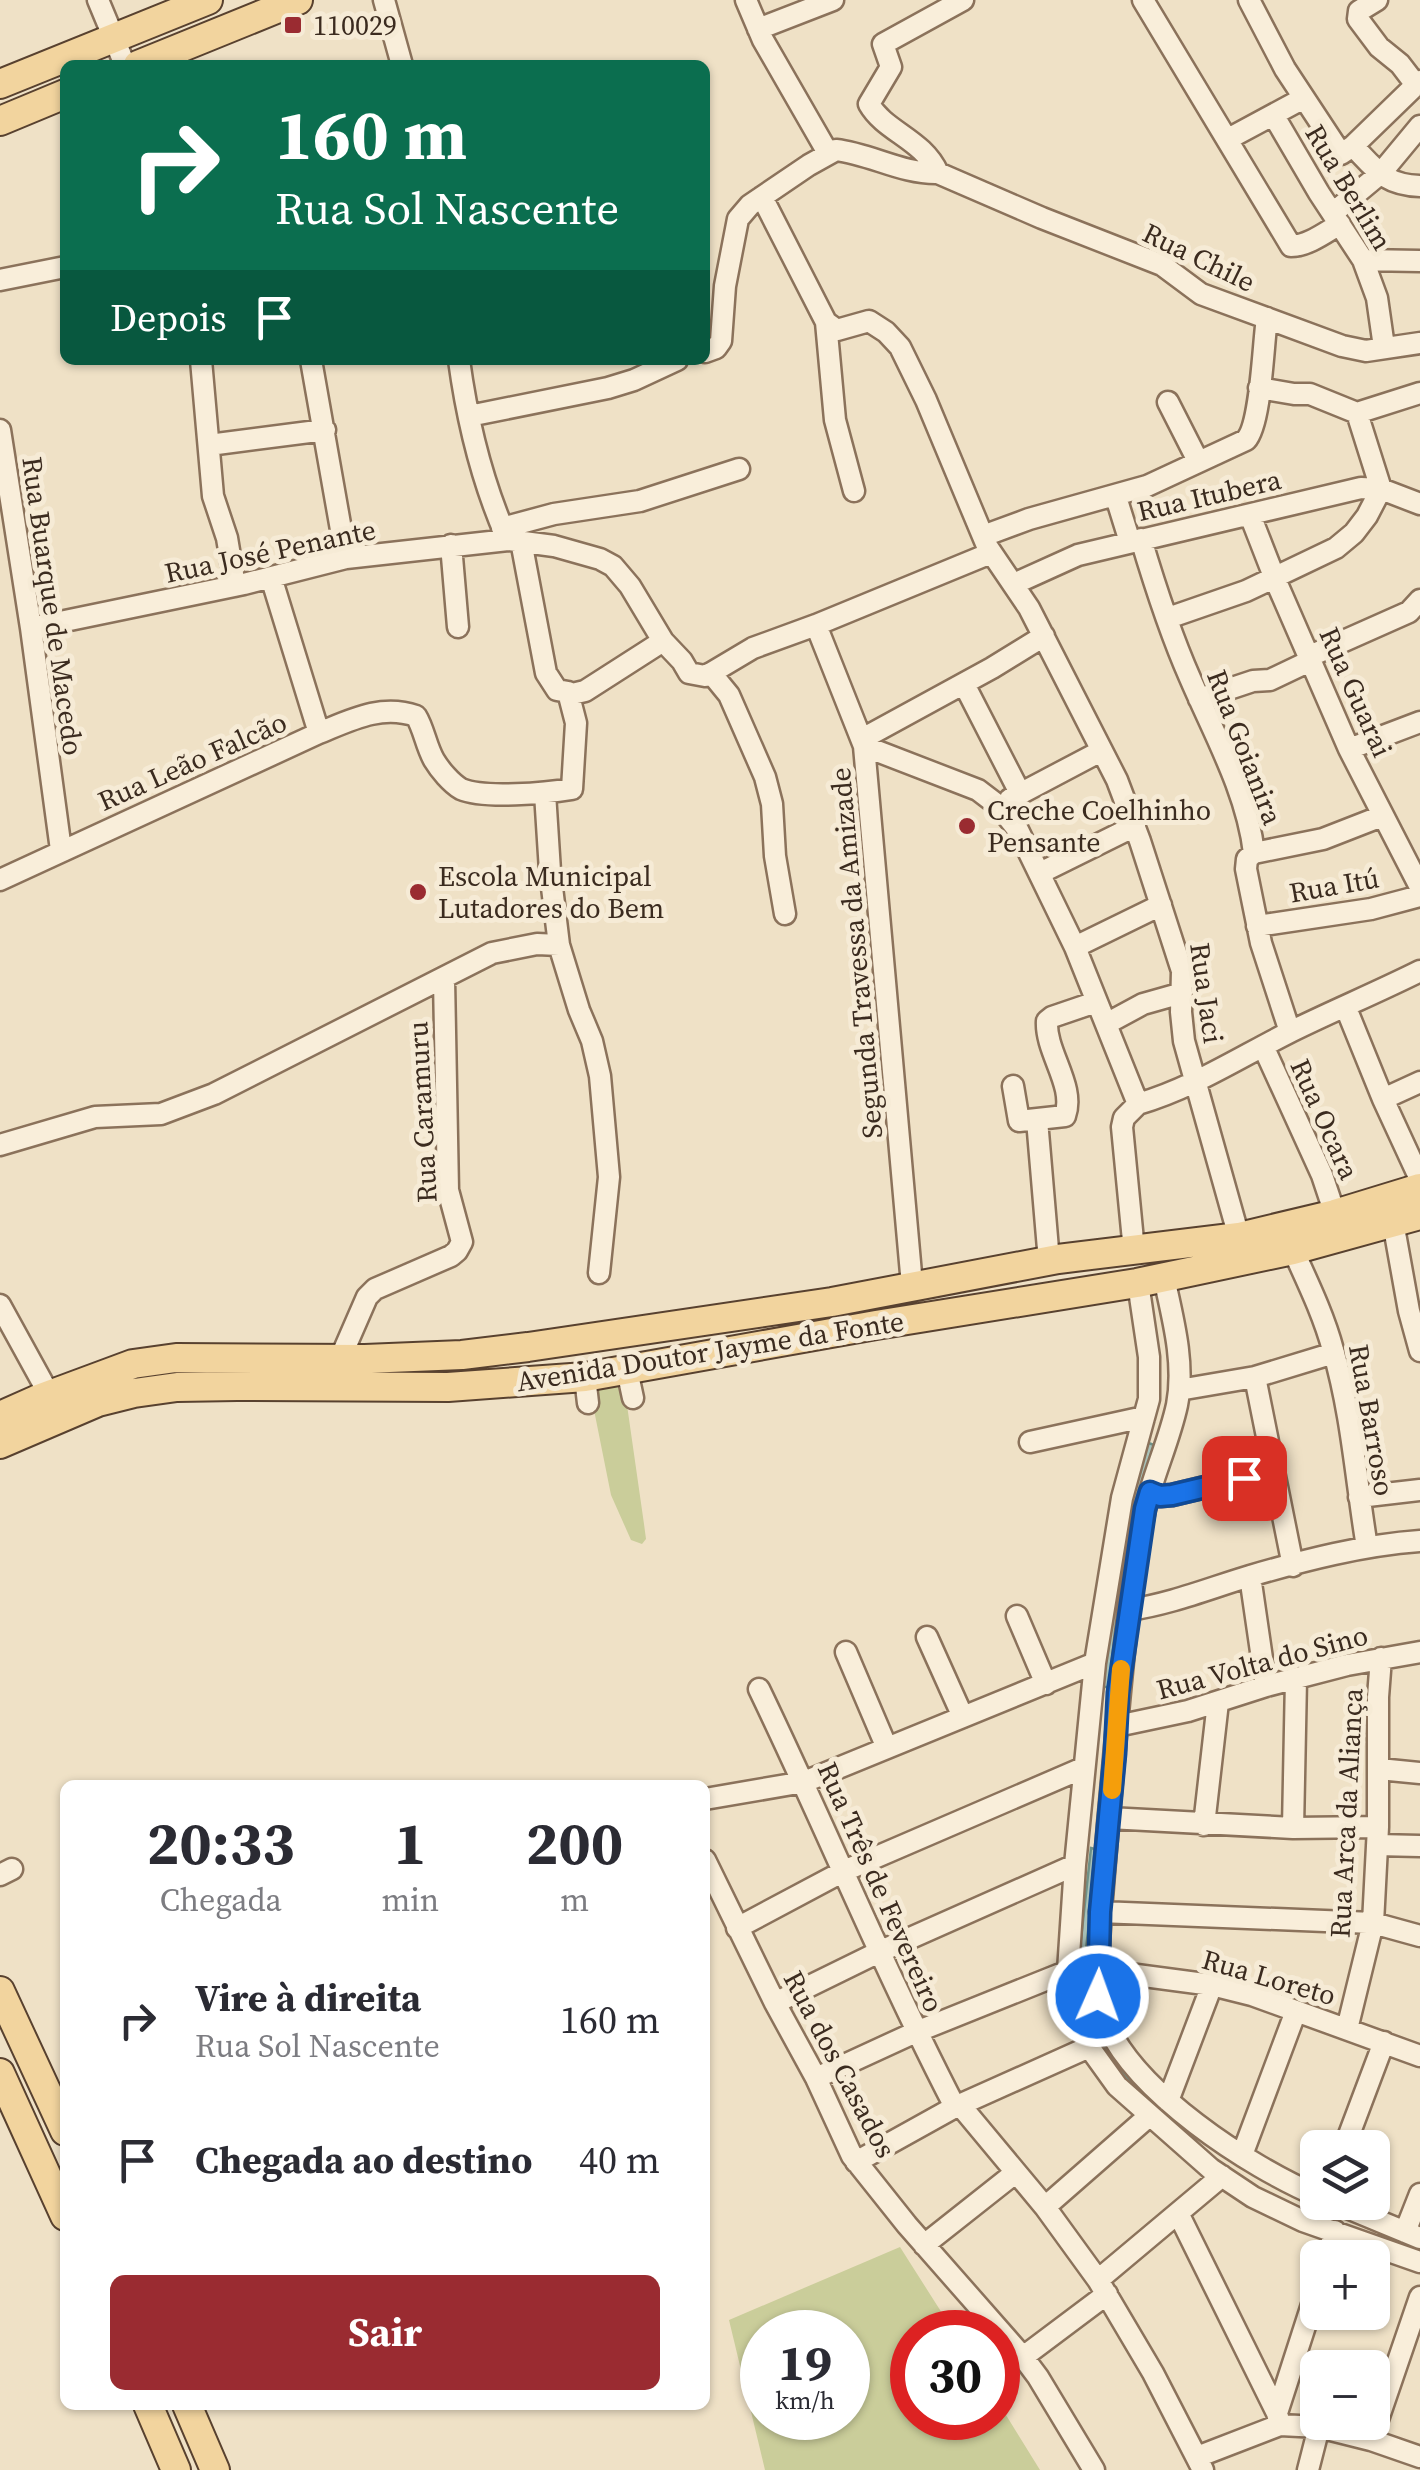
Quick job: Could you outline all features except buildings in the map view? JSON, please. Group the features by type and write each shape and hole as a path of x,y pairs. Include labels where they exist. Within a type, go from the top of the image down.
{"main road":[{"path":"0,84 208,0"},
{"path":"150,60 298,0"},
{"path":"0,121 60,96"},
{"name":"Avenida Doutor Jayme da Fonte","path":"0,1416 132,1364 176,1358 462,1355 676,1326 832,1302 1060,1259 1238,1237 1336,1214 1420,1188"},
{"name":"Avenida Doutor Jayme da Fonte","path":"0,1444 98,1402 177,1388 586,1390 630,1384 662,1364 1151,1280 1293,1250 1406,1218"},
{"path":"876,1325 893,1312 1063,1284 1073,1274 1060,1259"},
{"path":"662,1364 664,1346 676,1326"},
{"path":"0,1991 60,2120"},
{"path":"32,2058 0,2072 60,2205"},
{"path":"150,2410 176,2470"},
{"path":"189,2410 215,2470"}],"street":[{"path":"98,0 123,60"},
{"path":"384,0 401,60"},
{"path":"746,0 828,152"},
{"path":"758,28 833,0"},
{"path":"710,350 721,341 728,264 740,214 828,152 844,150 922,174 938,173 927,154 869,104 891,66 883,44 963,0"},
{"path":"1143,0 1292,246 1297,247 1337,218 1420,126"},
{"name":"Rua Berlim","path":"1228,139 1304,98 1249,0"},
{"path":"1304,98 1343,154 1418,83 1375,42 1364,6"},
{"name":"Rua Berlim","path":"1274,116 1362,260 1377,298 1384,347"},
{"path":"1353,146 1396,184 1420,186"},
{"name":"Rua Chile","path":"938,173 1162,265 1200,294 1353,350 1420,343"},
{"path":"762,197 826,322 835,420 854,492"},
{"path":"1362,260 1420,260"},
{"path":"0,280 60,268"},
{"path":"511,536 574,551 613,566 689,673 705,676 754,648 816,624 987,545 1029,519 1160,482 1242,442 1254,427 1267,318"},
{"name":"Rua Jaci","path":"826,322 837,330 869,321 900,347 987,545 1044,636 1117,780 1182,971 1184,1041 1238,1237"},
{"path":"201,365 213,496 227,538 235,586"},
{"path":"312,365 346,558"},
{"path":"460,365 469,416 511,536 546,672 558,690 579,693 663,641"},
{"path":"469,416 608,388 666,365"},
{"path":"1259,388 1310,394 1357,413 1420,393"},
{"path":"1168,402 1198,461"},
{"path":"1168,618 1275,579 1344,543 1367,516 1381,490 1357,413"},
{"name":"Rua Buarque de Macedo","path":"0,430 61,850"},
{"path":"209,444 325,430"},
{"path":"511,536 554,514 640,501 739,469"},
{"name":"Rua Itubera","path":"1014,584 1078,555 1361,488 1381,490 1420,504"},
{"name":"Rua Goianira","path":"1116,496 1240,794 1254,853 1247,859 1246,869 1257,926 1290,1032"},
{"name":"Rua Guarai","path":"1250,515 1349,749 1420,887"},
{"name":"Rua José Penante","path":"31,628 235,586 346,558 511,536"},
{"path":"451,545 458,627"},
{"path":"271,576 319,733"},
{"path":"1199,699 1253,681 1270,680 1409,612 1420,600"},
{"name":"Segunda Travessa da Amizade","path":"816,624 863,742 912,1285"},
{"path":"863,742 1044,636"},
{"path":"711,673 729,694 769,791 785,914"},
{"path":"964,684 1020,794"},
{"path":"576,724 591,687"},
{"path":"568,692 576,724 572,788 545,794 560,945 600,1076 609,1178 599,1273"},
{"name":"Rua Leão Falcão","path":"0,880 319,733 382,711 411,714 418,719 434,759 461,788 545,794"},
{"path":"1349,749 1420,722"},
{"path":"863,742 970,786 999,806 1018,830 1076,947 1138,1104"},
{"path":"999,806 1101,751"},
{"path":"1254,853 1323,839 1382,816"},
{"path":"1040,873 1135,826"},
{"name":"Rua Itú","path":"1257,926 1371,909 1420,896"},
{"path":"1076,947 1161,905"},
{"path":"0,1145 95,1118 176,1110 492,954 537,944 560,945"},
{"path":"1134,1251 1122,1126 1124,1118 1138,1104 1196,1082 1420,970"},
{"name":"Rua Caramuru","path":"340,1359 374,1289 451,1256 462,1242 448,1190 444,979"},
{"path":"1106,1024 1144,1004 1182,993"},
{"path":"1014,1086 1019,1121 1064,1116 1068,1107 1047,1032 1048,1021 1096,1002"},
{"path":"1346,1008 1420,1179"},
{"name":"Rua Ocara","path":"1263,1046 1336,1214"},
{"path":"1383,1100 1420,1082"},
{"path":"1037,1120 1060,1259"},
{"path":"1406,1218 1408,1311 1420,1346"},
{"name":"Rua Barroso","path":"1293,1250 1334,1353 1350,1421 1367,1547"},
{"path":"1151,1280 1176,1331 1179,1390 1143,1519 1129,1610 1118,1693 1100,1912 1098,1996 1114,2039 1128,2061 1168,2101 1242,2155 1300,2186"},
{"path":"1151,1280 1149,1399 1122,1498 1095,1663 1083,1768 1068,1971 1073,2011 1089,2047 1116,2086 1222,2176 1266,2204 1361,2240"},
{"path":"0,1304 50,1396"},
{"path":"1179,1390 1255,1376 1334,1353"},
{"path":"1255,1376 1293,1566"},
{"path":"1030,1442 1142,1425 1165,1442"},
{"path":"1150,1492 1172,1495 1272,1471"},
{"path":"1359,1497 1420,1490"},
{"path":"1129,1610 1160,1605 1250,1576 1367,1547 1420,1541"},
{"path":"1250,1576 1266,1686"},
{"path":"1018,1616 1046,1684"},
{"path":"927,1637 962,1717"},
{"path":"846,1652 887,1748"},
{"name":"Rua Volta do Sino","path":"1117,1726 1218,1702 1347,1664 1420,1652"},
{"name":"Rua Arca da Aliança","path":"1347,2029 1373,1922 1381,1658"},
{"path":"710,1798 804,1782 1095,1663"},
{"path":"1293,1828 1296,1679"},
{"name":"Rua Três de Fevereiro","path":"760,1689 916,2032 958,2106 1045,2207 1103,2287 1200,2463"},
{"path":"1092,1692 1118,1693"},
{"path":"1204,1824 1218,1702"},
{"path":"737,1928 844,1871 1083,1768"},
{"path":"1379,1769 1420,1773"},
{"path":"1109,1818 1293,1828 1378,1836 1420,1846"},
{"path":"1077,1843 1106,1844"},
{"path":"775,2003 1075,1865"},
{"name":"Rua dos Casados","path":"710,1871 856,2162 1038,2376 1094,2470"},
{"path":"1100,1912 1373,1922 1420,1936"},
{"name":"Rua Loreto","path":"1098,1970 1212,1985 1252,1995 1384,2042 1418,2049"},
{"path":"816,2078 916,2032 1068,1971"},
{"path":"1168,2101 1212,1985"},
{"path":"1242,2155 1296,2011"},
{"path":"1351,2130 1384,2042"},
{"path":"856,2162 958,2106 1089,2047"},
{"path":"1045,2207 1148,2116"},
{"path":"1175,2138 1192,2119"},
{"path":"924,2245 1015,2173"},
{"path":"1023,2357 1222,2176"},
{"path":"1420,2194 1408,2233 1390,2250 1420,2262"},
{"path":"1178,2214 1278,2419"},
{"path":"1377,2220 1408,2233"},
{"path":"1332,2240 1335,2231"},
{"path":"1390,2399 1411,2354 1420,2297"},
{"path":"1278,2419 1305,2330"},
{"path":"1200,2463 1278,2419 1300,2423"},
{"path":"1308,2470 1316,2440"},
{"path":"1371,2440 1420,2457"}],"green space":[{"path":"624,1384 646,1539 642,1544 631,1540 611,1495 590,1390"},
{"path":"900,2247 940,2310 890,2310 890,2440 1020,2438 1040,2470 765,2470 758,2440 870,2440 870,2310 752,2310"},
{"path":"740,2315 740,2366 729,2320"}],"water":[{"path":"1146,1442 1154,1445 1138,1498 1109,1687 1100,1687 1130,1496"},
{"path":"1091,1848 1098,1850 1086,1948 1092,2013 1185,2123 1180,2128 1130,2081 1107,2053 1090,2023 1077,1975"}],"slow traffic":[{"path":"1112,1790 1121,1669"}],"place":[{"name":"110029","path":"293,25"},
{"name":"Creche Coelhinho Pensante","path":"967,826"},
{"name":"Escola Municipal Lutadores do Bem","path":"418,892"}],"route":[{"path":"1098,1996 1100,1912 1118,1693 1145,1509 1150,1492 1172,1495 1244,1478"}]}
